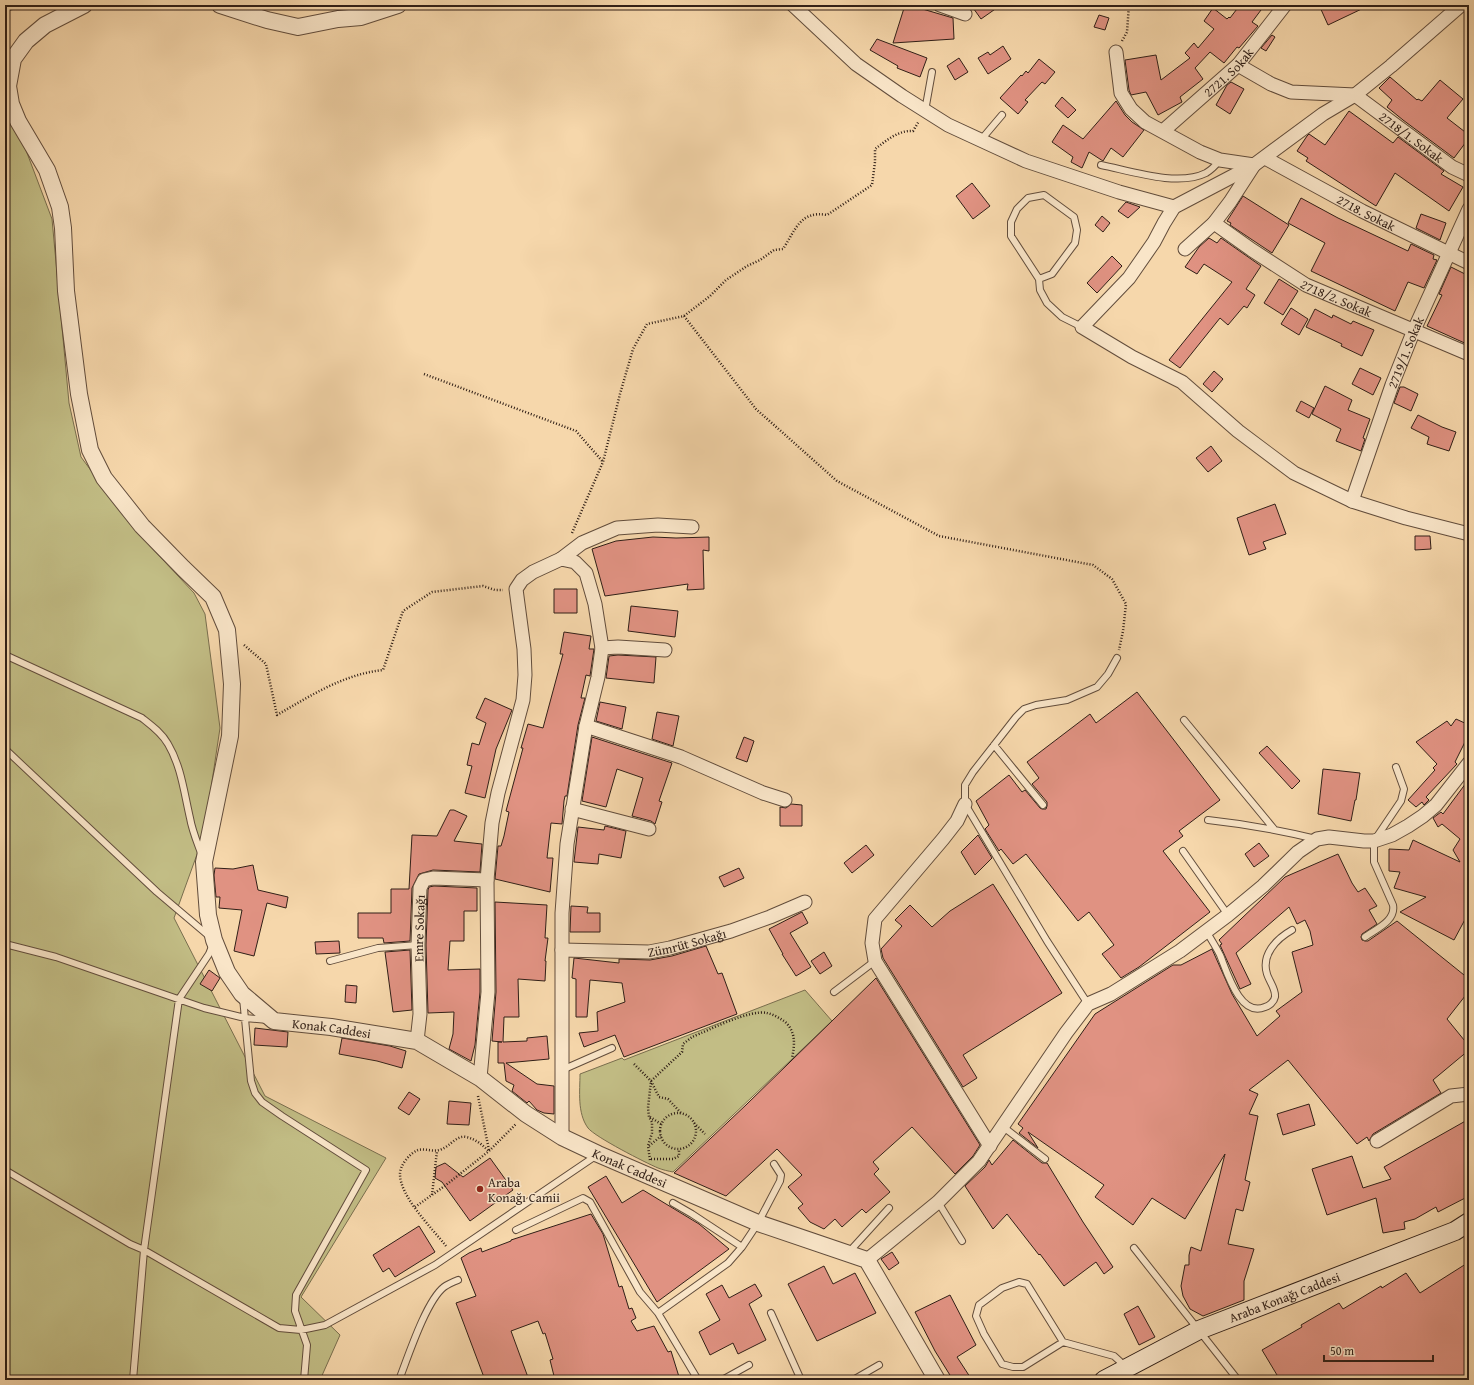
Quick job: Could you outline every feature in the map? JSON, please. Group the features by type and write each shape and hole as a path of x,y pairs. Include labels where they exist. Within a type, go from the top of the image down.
{"main road":[{"name":"Araba Konağı Caddesi","path":"1104,1380 1199,1330 1455,1231 1469,1222"}],"street":[{"path":"84,5 45,25 9,58 6,86 18,121 47,170 60,207 64,228 66,291 78,386 90,450 104,478 142,526 213,596 227,630 232,684 230,736 204,862 208,915 214,940 227,972 242,994 274,1021"},
{"path":"220,5 267,20 298,27 338,19 361,17 398,5"},
{"path":"793,5 856,64 948,125 1026,161 1119,192 1174,207"},
{"path":"940,5 965,14"},
{"name":"2721. Sokak","path":"1164,131 1238,65 1285,5"},
{"path":"1462,5 1355,96 1323,114 1254,165 1174,207 1154,242 1129,278 1082,327 1132,357 1182,382 1238,431 1294,473 1352,501 1406,518 1469,534"},
{"path":"1116,52 1121,93 1131,109 1145,122 1200,152 1220,160 1254,165"},
{"path":"1238,65 1270,84 1291,92 1355,96"},
{"name":"2718/1. Sokak","path":"1355,96 1452,167 1469,175"},
{"name":"2718. Sokak","path":"1265,158 1362,211 1469,263"},
{"path":"1185,249 1214,223 1230,202 1254,165"},
{"name":"2719/1. Sokak","path":"1352,501 1392,385 1414,330 1469,209"},
{"name":"2718/2. Sokak","path":"1214,223 1306,285 1469,354"},
{"path":"480,1078 488,992 487,880 492,823 498,793 523,700 525,675 524,649 516,589 522,580 533,572 560,559 582,543 617,528 658,525 692,527"},
{"path":"560,559 575,562 586,573 595,604 602,648 598,677 586,726 567,844 562,913 562,1137"},
{"path":"602,648 618,647 665,650"},
{"path":"586,726 681,757 785,800"},
{"path":"937,1380 867,1260 938,1202 979,1161 1066,1033 1088,1004 1111,994 1174,955 1264,886 1298,852 1317,839 1329,837 1374,841 1392,834 1423,816 1436,805 1469,763"},
{"path":"965,804 957,821 943,839 875,919 872,943 875,961 990,1146"},
{"path":"572,810 649,829"},
{"name":"Emre Sokağı","path":"417,1041 420,1014 418,945 420,888 424,880 433,878 487,880"},
{"name":"Zümrüt Sokağı","path":"562,950 650,952 731,931 805,902"},
{"name":"Konak Caddesi","path":"274,1021 331,1027 417,1041 480,1078 526,1114 562,1137 598,1154 648,1167 758,1223 867,1260"},
{"path":"1377,1141 1451,1096 1469,1094"}],"lane":[{"path":"926,110 932,72"},
{"path":"980,141 1002,115"},
{"path":"1101,165 1170,179 1201,175 1208,172 1220,160"},
{"path":"1039,279 1052,274 1076,243 1078,230 1074,217 1044,195 1028,198 1017,209 1011,222 1011,236 1039,279 1040,290 1047,303 1062,316 1082,327"},
{"path":"5,655 142,718 156,729 168,742 178,765 190,820 204,862"},
{"path":"1088,1004 1047,941 965,804 965,785 973,772 1024,709 1036,705 1067,700 1096,687 1108,674 1117,658"},
{"path":"1184,720 1274,829"},
{"path":"994,745 1043,805"},
{"path":"5,749 157,892 214,940 209,954 179,999 144,1250 132,1380"},
{"path":"1365,937 1385,923 1392,916 1394,911 1393,905 1374,862 1374,841 1400,801 1404,789 1396,767"},
{"path":"1208,820 1274,829 1317,839"},
{"path":"1183,851 1228,915"},
{"path":"1206,931 1219,953 1234,990 1248,1007 1255,1009 1263,1008 1271,1004 1275,998 1265,965 1272,947 1277,940 1292,930"},
{"path":"5,944 56,957 204,1008 245,1018 274,1021"},
{"path":"330,961 378,948 418,945"},
{"path":"834,992 875,961"},
{"path":"242,994 251,1081 255,1094 262,1102 282,1116 366,1170 296,1295 295,1311 307,1346 304,1380"},
{"path":"562,1070 612,1048"},
{"path":"1002,1126 1045,1159"},
{"path":"5,1170 130,1244 144,1250 279,1328 301,1330 325,1325 436,1265 598,1154"},
{"path":"658,1313 728,1263 742,1247 758,1223 780,1181 781,1175 774,1164"},
{"path":"516,1230 583,1198 590,1202 640,1292 658,1313 698,1380"},
{"path":"938,1202 962,1240"},
{"path":"673,1203 742,1247"},
{"path":"848,1254 889,1208"},
{"path":"1134,1248 1238,1380"},
{"path":"399,1380 420,1328 436,1296 444,1286 458,1280"},
{"path":"1063,1342 1024,1367 1013,1367 1002,1364 984,1334 976,1316 979,1304 1002,1288 1019,1282 1026,1284 1063,1342 1114,1356 1127,1368"},
{"path":"771,1313 801,1380"},
{"path":"722,1380 748,1365"},
{"path":"853,1380 879,1365"}],"path":[{"path":"1116,52 1127,32 1129,5"},
{"path":"560,559 603,462 633,349 647,324 684,316 736,273 760,260 774,250 783,249 801,221 807,216 817,213 827,215 872,184 875,149 905,130 913,131 926,110"},
{"path":"684,316 756,409 837,482 939,536 1093,565 1112,580 1126,604 1117,658"},
{"path":"424,374 576,431 603,462"},
{"path":"227,630 266,664 277,715 334,683 372,671 383,670 403,611 432,592 483,586 495,590 516,589"},
{"path":"679,1149 679,1156 648,1167 648,1146 652,1133 652,1122 649,1117 648,1108 651,1082 682,1052 683,1044 692,1037 751,1014 766,1013 782,1020 794,1036 792,1058"},
{"path":"634,1064 651,1082 659,1097 668,1099 682,1114 692,1120 705,1134"},
{"path":"480,1078 478,1094 489,1152"},
{"path":"415,1207 446,1186 489,1152 515,1126 521,1109"},
{"path":"682,1114 670,1115 661,1124 661,1136 663,1141 668,1146 679,1149 684,1148 692,1141 695,1130 692,1120"},
{"path":"649,1117 661,1124"},
{"path":"452,1254 406,1194 400,1174 402,1166 407,1158 418,1150 437,1152 465,1136 478,1142 489,1152"},
{"path":"648,1146 661,1136"},
{"path":"432,1195 437,1152"}],"shaded area":[{"path":"5,113 24,145 52,219 69,403 81,457 135,530 194,593 205,614 220,728 204,835 174,918 265,1096 386,1158 301,1297 340,1335 320,1380 5,1380"},
{"path":"805,990 832,1021 673,1172 658,1168 632,1156 600,1137 588,1128 584,1122 581,1109 580,1074 622,1058 624,1060"}],"building":[{"path":"905,5 953,18 954,39 893,43"},
{"path":"971,5 1001,5 981,19"},
{"path":"1240,5 1255,5 1261,10 1252,22 1258,26 1239,48 1237,47 1224,63 1210,52 1195,68 1203,79 1180,97 1182,102 1158,115 1146,92 1131,95 1125,60 1156,55 1161,80 1190,58 1185,53 1194,43 1198,48 1214,29 1204,21 1213,8 1227,19 1229,17 1230,18"},
{"path":"1319,5 1370,5 1328,25"},
{"path":"1099,15 1109,18 1105,30 1094,27"},
{"path":"1272,35 1275,37 1266,51 1261,48"},
{"path":"877,39 927,58 920,77 897,68 898,66 870,50"},
{"path":"1003,46 1011,59 988,74 978,58 988,52 990,55"},
{"path":"959,58 968,72 955,80 947,66"},
{"path":"1039,59 1055,72 1045,84 1042,82 1025,100 1028,102 1018,114 1000,98 1021,75 1022,76 1026,71 1028,73"},
{"path":"1390,77 1417,100 1422,101 1440,80 1463,99 1447,118 1469,135 1469,138 1454,158 1387,107 1392,100 1379,88"},
{"path":"1231,82 1244,89 1230,114 1216,105 1227,85"},
{"path":"1062,97 1076,110 1068,118 1055,106"},
{"path":"1116,101 1125,115 1144,130 1123,157 1111,148 1103,161 1089,152 1082,168 1071,162 1073,157 1052,142 1063,125 1083,139"},
{"path":"1349,111 1393,143 1398,137 1444,171 1441,174 1463,187 1449,211 1395,173 1376,206 1306,161 1308,158 1297,151 1307,136 1309,134 1325,145"},
{"path":"972,183 990,206 973,219 956,196"},
{"path":"1243,196 1289,225 1272,253 1230,225 1231,223 1227,221"},
{"path":"1301,198 1338,218 1408,251 1411,244 1434,255 1433,259 1437,260 1424,288 1408,282 1395,311 1311,271 1325,243 1288,223"},
{"path":"1126,202 1140,207 1128,218 1118,211"},
{"path":"1421,214 1446,223 1440,240 1416,228"},
{"path":"1102,216 1110,223 1103,232 1095,225"},
{"path":"1209,238 1217,243 1221,238 1261,266 1246,289 1255,295 1247,308 1244,306 1228,325 1220,318 1180,368 1169,360 1232,282 1204,264 1197,274 1185,267 1199,247"},
{"path":"1112,256 1122,266 1097,293 1087,283"},
{"path":"1451,267 1469,276 1469,345 1427,326 1442,295 1439,294"},
{"path":"1279,279 1298,291 1283,315 1264,303"},
{"path":"1291,308 1308,319 1299,335 1281,324"},
{"path":"1315,309 1332,318 1333,315 1351,324 1353,321 1374,330 1362,356 1341,346 1342,344 1306,327"},
{"path":"1360,368 1381,378 1373,395 1352,384"},
{"path":"1214,371 1223,379 1212,392 1203,384"},
{"path":"1325,386 1352,400 1348,410 1370,419 1363,438 1365,439 1361,451 1336,441 1341,429 1312,414"},
{"path":"1400,387 1404,387 1418,394 1411,411 1394,403"},
{"path":"1301,401 1314,408 1309,418 1296,411"},
{"path":"1418,415 1456,432 1449,451 1427,444 1429,437 1411,428"},
{"path":"1211,446 1222,461 1208,472 1196,458"},
{"path":"1275,504 1286,534 1263,542 1266,549 1249,555 1237,518"},
{"path":"1415,536 1430,536 1431,549 1415,550"},
{"path":"653,537 709,537 709,551 703,550 704,589 687,590 688,584 605,596 592,549 616,541"},
{"path":"554,589 577,589 577,613 554,613"},
{"path":"631,606 678,611 675,637 628,631"},
{"path":"564,632 591,636 589,649 594,649 590,676 586,675 581,698 585,698 578,725 567,796 565,796 564,801 562,824 551,823 547,858 553,858 550,892 495,879 498,846 501,846 504,836 509,812 506,811 523,748 521,748 528,724 543,728 563,654 560,654"},
{"path":"609,656 656,657 654,683 606,678"},
{"path":"1137,692 1220,800 1179,831 1183,836 1163,851 1210,912 1139,967 1121,978 1102,954 1114,945 1089,912 1078,921 1026,854 1013,864 1001,849 999,851 985,829 989,825 976,801 1009,775 1022,792 1025,790 1040,808 1046,809 1047,802 1032,784 1039,778 1027,762 1090,714 1096,723"},
{"path":"485,698 512,710 496,749 485,798 465,793 472,766 467,765 472,743 479,745 486,723 476,718"},
{"path":"600,702 626,707 622,729 596,721"},
{"path":"657,712 679,716 673,746 652,739"},
{"path":"1456,719 1469,725 1469,734 1455,762 1457,764 1426,797 1429,800 1424,805 1422,802 1416,807 1408,800 1435,770 1433,768 1437,764 1416,742 1447,721 1451,726"},
{"path":"592,737 672,763 659,801 662,802 655,824 651,821 632,816 643,778 617,769 606,807 582,801"},
{"path":"744,737 754,741 747,762 736,758"},
{"path":"1267,746 1300,781 1292,789 1259,753"},
{"path":"1323,769 1360,773 1351,821 1318,814"},
{"path":"1469,779 1469,887 1465,895 1469,897 1469,912 1454,940 1400,912 1426,897 1394,888 1400,872 1389,871 1389,849 1409,850 1413,840 1460,862 1453,850 1460,839 1442,824 1438,827 1433,818 1441,812 1443,814"},
{"path":"791,804 802,805 802,826 780,826 780,807 786,808"},
{"path":"450,810 454,810 467,816 454,841 482,844 480,872 433,870 419,874 412,888 410,941 384,943 383,938 358,938 358,913 391,913 391,889 409,889 412,835 437,836"},
{"path":"605,826 626,831 621,858 599,854 598,864 574,862 578,827 604,830"},
{"path":"978,835 992,858 975,875 961,852"},
{"path":"1259,843 1269,856 1254,867 1245,854"},
{"path":"866,845 874,855 852,873 844,863"},
{"path":"1338,854 1358,892 1365,888 1377,906 1369,910 1377,924 1362,934 1362,940 1368,941 1397,921 1469,979 1469,991 1447,1019 1469,1046 1469,1050 1433,1080 1441,1093 1373,1134 1369,1141 1367,1137 1357,1144 1288,1060 1249,1090 1258,1094 1249,1114 1258,1116 1245,1180 1250,1182 1243,1211 1236,1209 1228,1244 1254,1249 1244,1281 1244,1300 1203,1316 1190,1309 1183,1296 1181,1286 1185,1265 1189,1265 1191,1247 1201,1251 1225,1154 1185,1219 1152,1198 1133,1225 1095,1197 1104,1185 1028,1132 1038,1148 1019,1133 1023,1128 1018,1124 1095,1014 1173,965 1181,965 1212,949 1232,994 1257,1036 1280,1016 1276,1011 1302,992 1292,952 1313,945 1310,931 1305,920 1297,924 1289,907 1236,953 1251,984 1240,989 1219,940 1285,877"},
{"path":"253,865 258,890 288,897 286,908 267,903 254,956 234,951 242,910 219,908 220,897 216,897 214,875 215,868 233,869"},
{"path":"739,868 744,878 724,887 719,877"},
{"path":"993,884 1062,993 963,1055 977,1078 963,1087 883,958 881,949 902,926 895,920 910,905 932,927 950,911"},
{"path":"429,887 477,888 477,911 464,911 464,941 450,941 448,970 480,969 480,992 475,1045 471,1061 449,1049 453,1034 454,1012 428,1013 426,945 428,890"},
{"path":"495,902 547,905 545,938 548,938 545,961 545,981 518,979 519,1017 504,1017 503,1042 527,1041 527,1038 547,1036 549,1059 506,1063 537,1084 554,1086 554,1114 544,1113 537,1110 529,1101 527,1103 512,1091 514,1085 506,1081 504,1063 498,1063 498,1042 502,1042 492,1041 496,992"},
{"path":"571,906 588,907 587,913 600,913 600,932 570,932"},
{"path":"802,912 808,923 790,933 811,967 796,976 769,929"},
{"path":"339,941 340,953 316,954 315,942"},
{"path":"706,946 718,974 722,973 737,1014 624,1057 615,1035 584,1047 579,1033 598,1031 597,1012 625,1002 622,983 590,980 587,1017 576,1017 576,979 572,978 574,958 619,963 619,959 650,960 672,956"},
{"path":"410,950 412,1010 393,1012 385,952"},
{"path":"824,952 832,966 820,974 811,961"},
{"path":"209,970 220,978 212,991 200,984"},
{"path":"876,978 980,1145 973,1156 955,1174 912,1127 873,1162 879,1169 874,1174 890,1192 866,1213 862,1209 842,1227 835,1219 824,1229 810,1222 798,1208 803,1204 788,1187 802,1175 777,1149 726,1196 674,1173 747,1104"},
{"path":"346,985 357,986 356,1003 345,1002"},
{"path":"255,1028 288,1032 287,1047 254,1045"},
{"path":"342,1038 390,1046 406,1051 402,1068 377,1061 339,1054"},
{"path":"409,1092 420,1099 409,1115 398,1108"},
{"path":"449,1101 471,1103 469,1125 447,1124"},
{"path":"1309,1104 1315,1125 1283,1135 1277,1114"},
{"path":"1469,1119 1469,1196 1438,1212 1436,1207 1415,1219 1404,1222 1405,1229 1383,1233 1376,1198 1327,1215 1312,1169 1352,1156 1363,1188 1391,1179 1384,1167"},
{"path":"1013,1140 1042,1163 1047,1163 1083,1222 1113,1267 1104,1274 1096,1262 1064,1286 1007,1214 993,1229 965,1186 985,1167 989,1160 992,1165"},
{"name":"Araba Konağı Camii","path":"490,1158 513,1190 470,1221 442,1182 435,1178 436,1167 445,1163 463,1177"},
{"path":"606,1176 622,1203 643,1190 699,1224 729,1249 657,1302 588,1187"},
{"path":"591,1214 603,1234 619,1287 622,1286 629,1309 632,1308 636,1318 631,1321 637,1331 654,1326 668,1352 671,1351 680,1380 555,1380 550,1360 553,1359 545,1333 543,1334 538,1321 511,1331 529,1380 485,1380 456,1303 476,1296 461,1258 481,1248 482,1252 511,1240"},
{"path":"419,1226 435,1252 395,1277 389,1268 383,1272 373,1255"},
{"path":"892,1252 899,1263 889,1270 881,1259"},
{"path":"1469,1262 1469,1380 1280,1380 1262,1350 1302,1327 1301,1325 1339,1303 1343,1309 1406,1273 1420,1293"},
{"path":"824,1266 833,1284 855,1273 876,1313 817,1341 788,1284"},
{"path":"755,1284 762,1296 749,1304 766,1340 738,1354 733,1343 710,1355 699,1332 720,1320 706,1294 722,1285 729,1298"},
{"path":"950,1295 976,1345 957,1357 972,1380 953,1380 935,1351 915,1312"},
{"path":"1138,1306 1155,1337 1139,1345 1124,1314"}],"waterway":[{"path":"5,10 21,5"}],"place":[{"name":"Araba Konağı Camii","path":"480,1189"}]}
